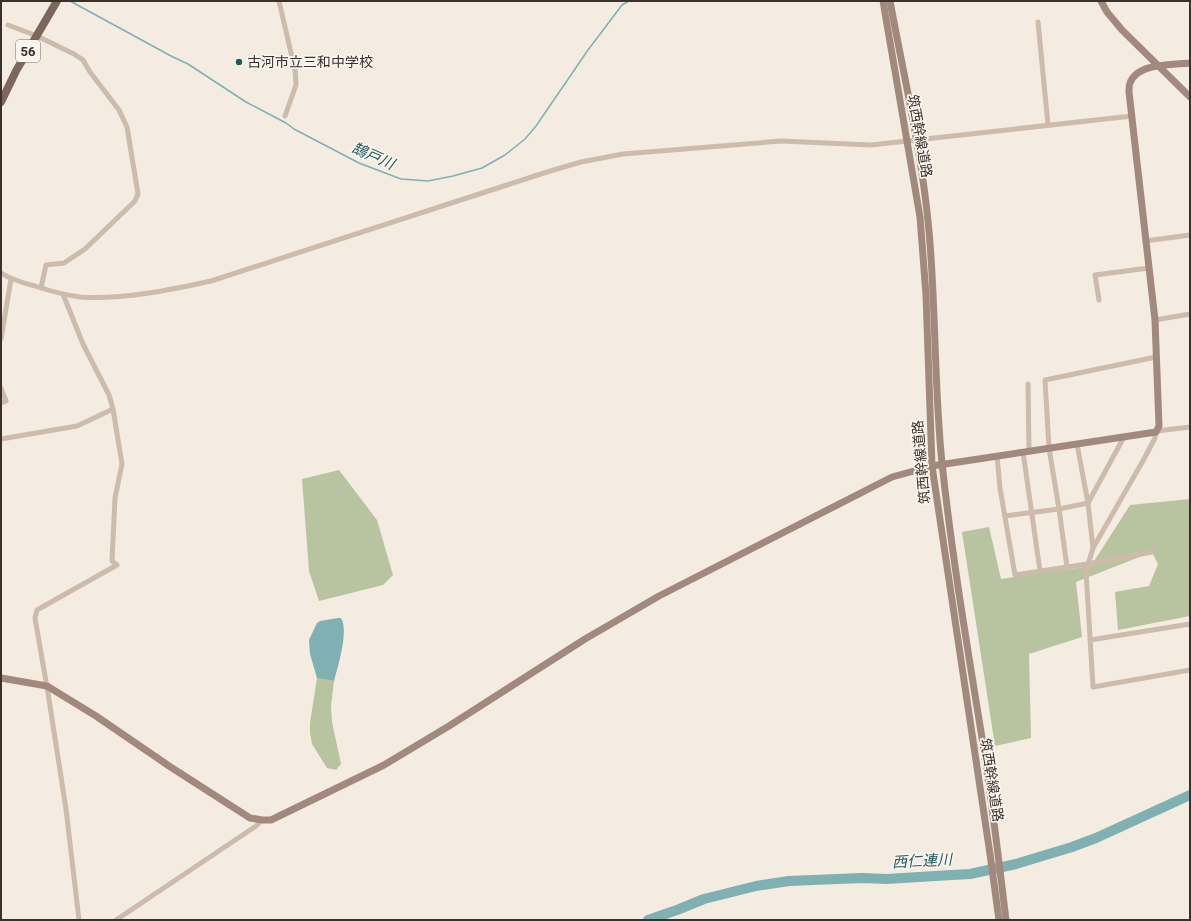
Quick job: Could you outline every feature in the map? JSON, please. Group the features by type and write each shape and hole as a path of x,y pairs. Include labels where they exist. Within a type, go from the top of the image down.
{"main road":[{"name":"56","path":"1,102 16,71 57,1"}],"street":[{"path":"279,1 295,70 296,85 285,116"},
{"name":"筑西幹線道路","path":"883,1 908,141 924,250 932,466 997,875 1006,920"},
{"name":"筑西幹線道路","path":"890,1 916,140 926,203 932,271 942,464 960,599 983,747 994,853"},
{"path":"1102,1 1111,18 1158,67 1190,97"},
{"path":"1038,22 1048,125"},
{"path":"8,25 37,36 83,60 90,72 119,110 127,127 138,194 135,201 85,249 64,263 46,265 41,288"},
{"path":"1190,63 1152,67 1140,71 1135,75 1130,83 1129,92 1155,320 1159,426 1155,438 1144,459 1093,548 1086,571 1093,687 1190,670"},
{"path":"1,273 11,279 79,297 104,298 165,290 211,281 547,172 581,162 610,156 776,141 864,145 1132,116"},
{"path":"1146,241 1190,235"},
{"path":"1099,300 1095,275 1149,268"},
{"path":"1,339 11,279"},
{"path":"63,294 83,344 109,396 113,409 122,464 115,498 112,562 117,565 37,610 35,618 66,809 79,920"},
{"path":"1155,320 1190,314"},
{"path":"1067,568 1059,509 1048,448 1045,380 1156,357"},
{"path":"1028,384 1026,452 1040,571"},
{"path":"1,388 6,401 1,402"},
{"path":"1,439 77,426 113,409"},
{"path":"1,678 47,686 96,716 169,766 250,818 271,820 384,765 449,726 585,639 685,582 877,484 905,473 942,464 1190,427"},
{"path":"1088,503 1124,436"},
{"path":"1077,444 1088,503 1093,548"},
{"path":"997,456 1015,576 1152,552"},
{"path":"1005,516 1059,509 1088,503"},
{"path":"1090,640 1190,624"},
{"path":"116,920 256,826 262,820"},
{"name":"筑西幹線道路","path":"997,875 999,920"}],"green space":[{"path":"339,470 377,520 393,575 383,585 319,601 309,571 302,479"},
{"path":"1190,499 1190,616 1118,630 1115,592 1149,586 1158,564 1152,552 1076,582 1082,637 1029,654 1031,738 995,746 962,532 989,527 1001,579 1091,566 1130,505"},
{"path":"317,678 334,681 331,706 332,722 341,764 336,770 327,768 312,744 310,723"}],"water":[{"path":"341,618 344,631 340,658 334,681 317,678 310,654 309,640 317,623 320,621"}],"waterway":[{"name":"鵠戸川","path":"70,1 188,64 246,102 359,163 401,179 428,181 482,168 505,155 525,139 536,126 588,50 622,5 629,1"},
{"name":"西仁連川","path":"648,920 704,899 756,886 789,881 862,878 887,879 970,874 1016,864 1096,838 1190,795"}],"place":[{"name":"古河市立三和中学校","path":"239,62"}]}
